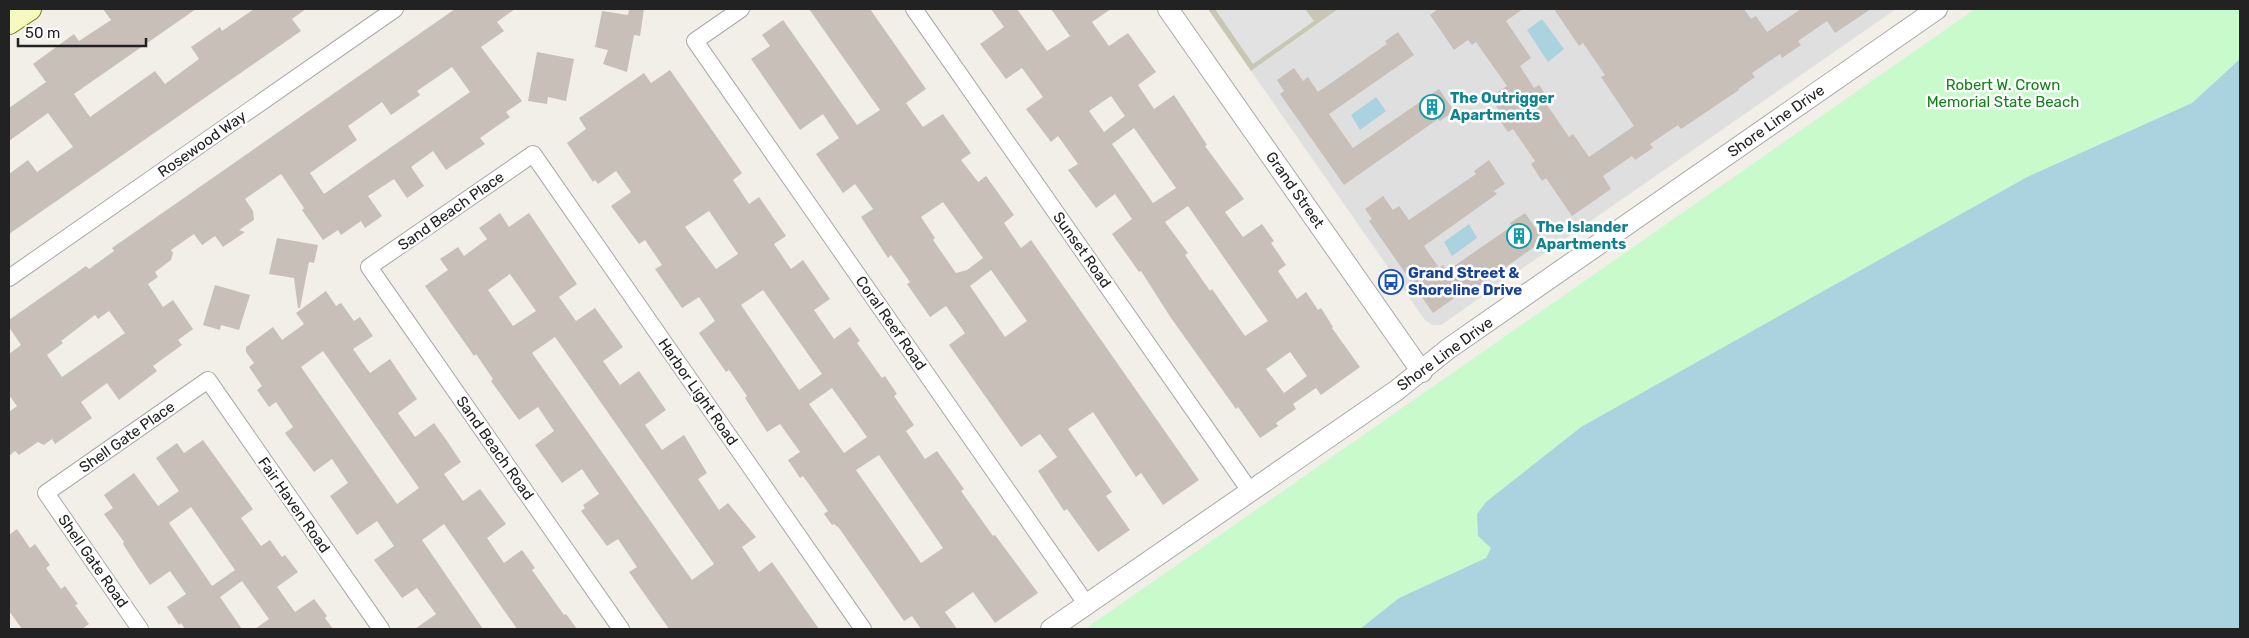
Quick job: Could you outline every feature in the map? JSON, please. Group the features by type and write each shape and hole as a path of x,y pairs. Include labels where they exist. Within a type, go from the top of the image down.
{"main road":[{"path":"9,23 30,9"}],"street":[{"name":"Rosewood Way","path":"9,278 395,9"},
{"name":"Coral Reef Road","path":"741,9 695,41 1087,604"},
{"name":"Sunset Road","path":"914,9 1250,491"},
{"name":"Grand Street","path":"1168,9 1422,372"},
{"name":"Shore Line Drive","path":"1051,629 1422,372 1448,350 1937,9"},
{"name":"Sand Beach Place","path":"369,267 533,154"},
{"name":"Harbor Light Road","path":"533,154 863,629"},
{"name":"Sand Beach Road","path":"369,267 621,629"},
{"name":"Shell Gate Place","path":"46,493 208,380"},
{"name":"Fair Haven Road","path":"208,380 381,629"},
{"name":"Shell Gate Road","path":"46,493 140,629"}],"shaded area":[{"path":"1208,9 1338,9 1251,71"},
{"path":"1215,9 1305,9 1314,21 1253,64"},
{"path":"1338,9 1896,9 1441,325 1432,325 1425,320 1251,71"}],"green space":[{"name":"Robert W. Crown Memorial State Beach","path":"1975,9 2240,9 2240,59 2192,103 2027,177 1875,263 1491,548 1486,558 1399,598 1360,629 1085,629"}],"water":[{"path":"1542,19 1564,49 1548,62 1527,30"},
{"path":"2240,59 2240,629 1360,629 1399,598 1486,558 1491,548 1478,536 1477,514 1486,502 1581,427 2027,177 2192,103"},
{"path":"1376,97 1386,111 1360,130 1351,115"},
{"path":"1469,224 1477,238 1452,256 1444,242"}],"building":[{"path":"103,9 196,9 74,94 90,117 155,71 165,84 199,59 191,47 220,27 222,31 254,9 306,9 292,19 301,31 9,234 9,174 28,160 37,172 73,147 48,113 9,141 9,108 46,82 33,64 74,34 79,41 111,20"},
{"path":"455,9 515,9 497,22 504,31 481,47 522,101 506,112 510,117 480,138 485,144 446,170 433,151 411,167 424,186 407,198 394,179 368,196 382,216 365,228 361,221 341,235 338,230 323,240 302,210 304,208 281,174 245,199 253,211 254,220 239,230 245,232 223,247 215,236 202,245 194,234 171,250 173,253 171,260 155,272 158,277 148,284 163,307 173,300 193,329 178,340 182,345 153,366 157,371 119,400 107,383 81,402 92,418 55,444 52,439 44,445 38,442 19,455 15,451 9,456 9,412 17,406 9,395 9,354 21,345 9,327 9,320 86,266 89,269 114,251 112,248","holes":["452,67 470,92 324,194 310,173 357,140 348,126 382,102 391,115 420,95 417,91","109,311 125,333 62,377 47,355 63,343 61,341 95,315 98,319"]},
{"path":"629,9 644,9 640,36 634,35 627,72 603,64 608,50 595,47 602,11 628,15"},
{"path":"809,9 870,9 926,89 906,103 923,127 943,114 971,153 961,160 978,182 986,176 1014,215 1004,223 1021,248 1031,240 1199,480 1163,505 1141,473 1136,477 1093,412 1068,429 1112,492 1106,496 1130,530 1098,552 1067,509 1064,511 1038,471 1057,457 1040,434 1021,447 949,345 965,333 946,306 930,317 907,284 910,282 891,255 888,258 861,217 873,209 855,184 843,193 816,154 839,138 823,114 800,130 751,59 770,46 762,35 783,20 857,125 880,110","holes":["943,202 983,258 967,270 956,273 933,240 935,238 921,217","991,270 1027,321 1005,337 970,286"]},
{"path":"991,9 1017,9 1047,51 1070,36 1051,9 1111,9 1092,22 1109,46 1128,33 1156,72 1138,85 1154,109 1174,95 1207,145 1205,146 1244,199 1225,212 1243,237 1262,224 1274,241 1271,243 1286,265 1278,271 1297,299 1306,292 1318,310 1321,308 1332,328 1360,367 1321,395 1316,388 1293,404 1296,409 1276,423 1278,426 1260,438 1238,407 1236,409 1171,318 1141,271 1139,272 1112,234 1132,219 1115,194 1096,208 1068,170 1078,164 1058,136 1051,142 1026,109 1043,97 1022,68 1006,79 980,44 1004,27","holes":["1111,96 1125,116 1104,132 1089,111","1134,128 1176,188 1153,203 1112,144","1188,206 1268,321 1245,336 1212,289 1210,291 1185,255 1188,253 1165,222","1290,352 1307,376 1284,393 1266,369"]},
{"path":"1438,9 1523,9 1506,21 1531,58 1520,66 1534,88 1539,85 1551,102 1547,105 1569,137 1573,134 1589,157 1634,126 1601,77 1605,75 1583,43 1579,46 1554,9 1744,9 1751,19 1756,16 1767,32 1801,9 1871,9 1835,33 1827,21 1798,41 1801,45 1782,58 1780,54 1752,73 1755,77 1739,90 1681,129 1678,125 1650,144 1653,148 1635,160 1632,156 1603,176 1611,189 1572,216 1546,178 1542,181 1531,164 1535,161 1513,129 1508,132 1496,115 1500,112 1490,97 1507,86 1476,42 1472,45 1468,40 1454,50 1430,15"},
{"name":"The Outrigger Apartments","path":"1398,32 1414,55 1329,114 1353,148 1439,89 1454,111 1440,121 1438,119 1344,185 1280,94 1284,91 1277,80 1294,68 1303,81 1308,77 1318,92 1387,44 1385,41"},
{"path":"537,52 574,59 566,101 548,97 547,104 528,101"},
{"path":"670,70 742,173 733,180 749,204 759,197 786,236 774,244 791,269 803,260 830,299 814,310 834,339 850,327 860,341 857,343 882,378 885,376 897,394 894,396 914,425 906,431 925,459 937,451 964,489 961,491 993,536 995,535 1038,593 995,623 973,592 945,612 957,629 921,629 912,616 904,621 839,528 834,524 832,525 824,514 828,511 803,476 800,478 788,460 800,452 780,424 767,432 745,398 747,396 729,370 726,372 699,333 715,321 699,297 682,308 655,269 662,265 645,240 639,244 611,206 631,192 616,171 598,184 595,180 593,182 567,143 586,129 579,118 644,73 651,83","holes":["709,211 738,254 716,269 685,227","763,290 822,374 799,390 741,305","832,388 867,437 844,453 809,404","879,455 943,548 921,563 856,470"]},
{"name":"The Islander Apartments","path":"1489,160 1505,184 1494,191 1497,194 1424,246 1439,268 1443,265 1447,271 1512,226 1510,223 1525,213 1544,240 1472,291 1470,287 1433,313 1369,221 1372,219 1365,209 1383,196 1393,210 1399,206 1409,220 1476,174 1474,171"},
{"path":"500,213 509,227 529,213 577,284 559,297 576,321 595,308 623,347 603,361 620,385 639,371 666,410 645,425 662,450 684,435 707,473 698,479 719,510 728,503 756,537 742,547 759,572 772,562 819,629 669,629 629,572 637,567 618,539 607,546 581,511 585,508 583,505 599,494 582,469 562,483 535,445 554,431 538,407 519,420 491,381 493,379 476,354 474,356 425,286 448,270 440,259 458,247 464,256 487,239 479,228","holes":["510,274 536,311 513,326 488,290","555,337 714,564 692,580 532,353"]},
{"path":"277,238 318,245 314,263 309,262 300,308 298,308 294,278 269,274"},
{"path":"215,285 250,295 239,330 221,325 220,330 203,325"},
{"path":"326,291 336,306 341,303 354,321 360,317 373,336 353,349 370,373 390,359 417,399 398,413 415,437 434,423 461,462 444,474 463,501 480,489 506,524 487,538 504,563 522,550 535,568 532,570 564,615 566,614 577,629 517,629 444,524 422,540 483,629 415,629 436,614 417,588 402,598 374,560 394,546 377,521 357,535 330,496 348,483 332,459 314,472 285,433 293,427 276,402 269,407 257,390 262,386 249,367 254,363 246,352 246,347 273,327 282,340 304,324 296,313","holes":["323,351 419,488 397,504 301,367"]},
{"path":"203,440 253,509 241,518 261,546 270,540 282,557 285,555 298,572 277,587 295,612 314,599 327,616 325,618 333,629 255,629 269,619 242,581 220,597 242,629 185,629 181,623 179,625 167,607 186,594 170,571 150,585 123,544 124,542 104,514 113,508 104,495 134,473 158,506 179,491 156,458 177,443 184,453","holes":["191,507 235,570 212,586 169,523"]},
{"path":"17,529 30,548 35,544 50,565 46,568 61,589 65,586 78,604 75,605 89,624 82,629 22,629 9,611 9,535"}],"place":[{"name":"The Outrigger Apartments","path":"1432,107"},
{"name":"The Islander Apartments","path":"1519,236"},
{"name":"Grand Street & Shoreline Drive","path":"1391,282"}]}
